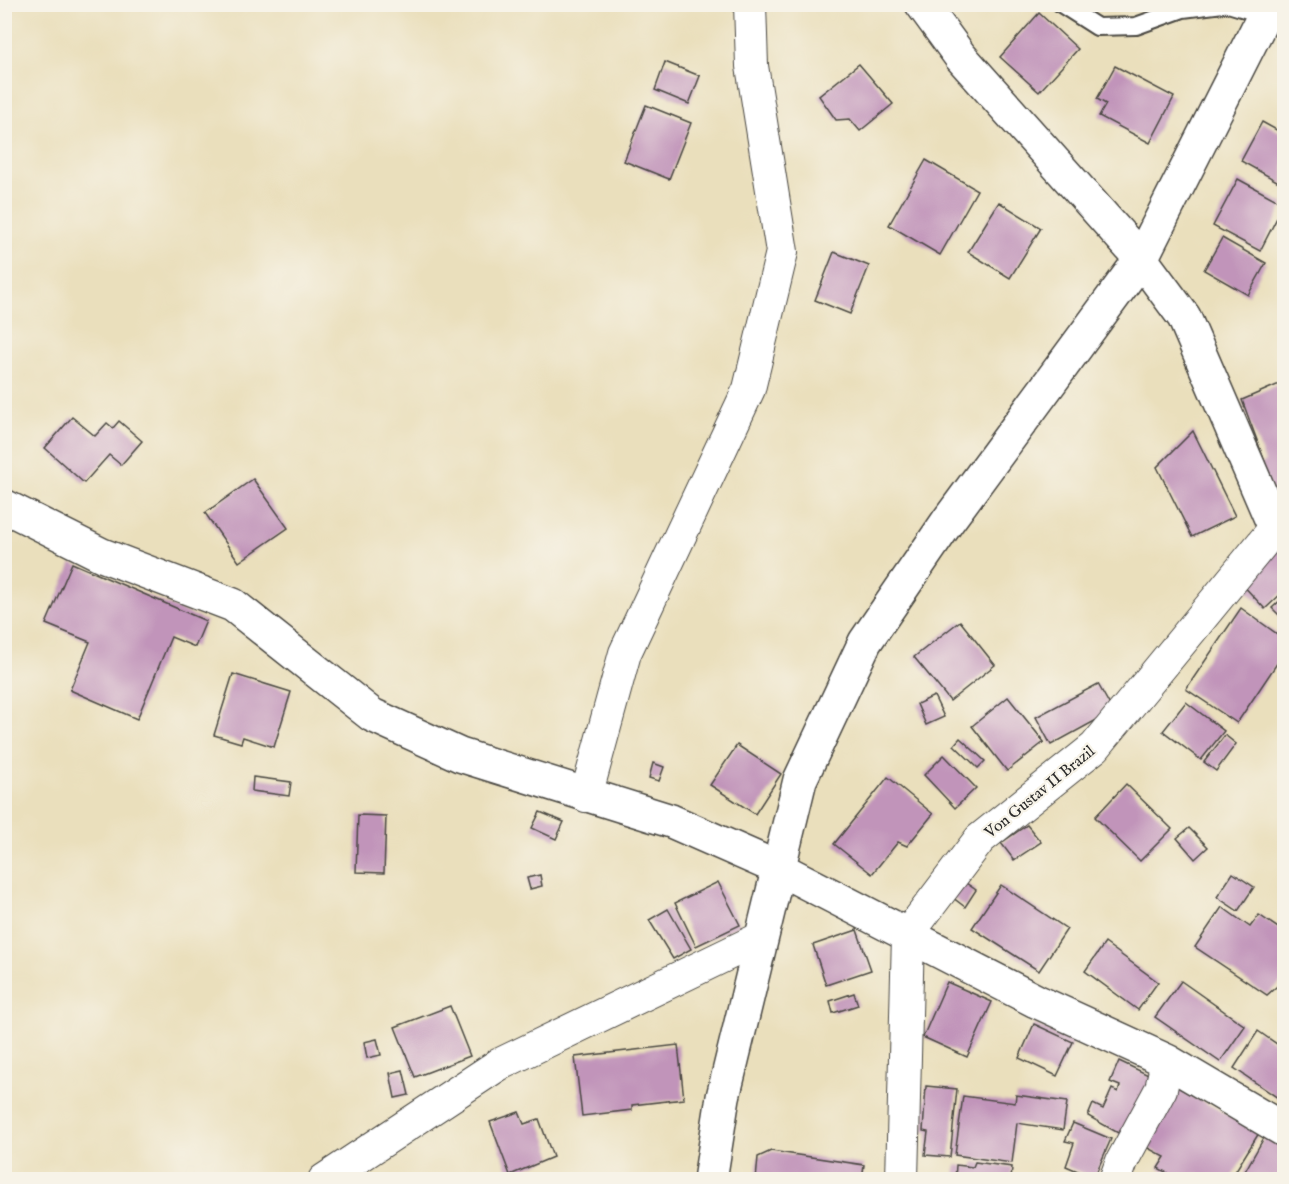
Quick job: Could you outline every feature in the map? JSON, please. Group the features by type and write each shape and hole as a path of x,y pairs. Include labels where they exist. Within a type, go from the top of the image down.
{"street":[{"path":"586,796 625,653 749,389 782,252 752,66 750,4"},
{"path":"922,4 960,56 1141,259 1184,317 1280,523"},
{"path":"710,1179 723,1097 800,780 865,642 948,521 1141,259 1268,10"},
{"path":"4,506 102,555 233,605 372,715 460,755 671,821 778,868 1036,1000 1167,1061 1284,1130"},
{"name":"Von Gustav II Brazil","path":"908,934 980,839 1095,747 1280,523"},
{"path":"902,1179 908,934"},
{"path":"324,1179 498,1065 761,938"},
{"path":"1115,1179 1122,1161 1161,1089 1167,1061"}],"lane":[{"path":"1061,4 1097,27 1136,26 1183,9 1225,4 1268,10"}],"building":[{"path":"1039,13 1078,49 1039,92 1000,57"},
{"path":"665,62 700,76 689,104 655,90"},
{"path":"859,64 893,104 860,131 850,119 836,120 819,96"},
{"path":"1115,66 1174,97 1150,143 1099,116 1106,104 1097,99"},
{"path":"646,105 691,123 669,179 624,161"},
{"path":"1262,122 1284,134 1284,185 1241,161"},
{"path":"926,160 977,190 940,255 889,225"},
{"path":"1238,179 1284,204 1260,251 1213,226"},
{"path":"999,202 1041,228 1010,278 968,252"},
{"path":"1222,238 1266,263 1248,295 1204,270"},
{"path":"834,252 869,266 850,314 815,300"},
{"path":"1284,382 1284,497 1278,504 1258,466 1265,462 1242,400"},
{"path":"72,417 95,436 107,423 113,428 119,421 142,441 121,465 109,455 84,483 45,448"},
{"path":"1193,431 1235,516 1192,537 1157,467"},
{"path":"253,479 288,528 239,562 205,513"},
{"path":"1284,541 1284,591 1265,609 1240,582"},
{"path":"72,563 206,621 195,647 171,637 137,719 70,690 90,642 46,624"},
{"path":"1284,597 1284,610 1279,615 1272,608"},
{"path":"1241,608 1284,639 1284,653 1237,723 1186,689"},
{"path":"960,621 995,665 950,701 914,657"},
{"path":"233,674 291,692 274,747 243,737 241,743 214,735"},
{"path":"1098,684 1113,711 1051,745 1036,717"},
{"path":"934,696 944,717 926,725 917,704"},
{"path":"1008,697 1044,742 1007,771 972,726"},
{"path":"1186,702 1224,731 1201,760 1163,731"},
{"path":"1225,735 1236,744 1216,771 1204,762"},
{"path":"960,738 985,761 978,768 954,745"},
{"path":"737,745 781,774 755,814 710,785"},
{"path":"944,755 976,788 955,808 924,775"},
{"path":"653,763 664,767 659,781 649,778"},
{"path":"253,777 291,782 289,796 252,791"},
{"path":"888,777 933,814 907,846 898,842 872,874 834,844"},
{"path":"1126,784 1172,829 1140,861 1095,817"},
{"path":"540,812 564,822 556,839 532,828"},
{"path":"358,815 386,816 384,873 356,872"},
{"path":"1027,825 1041,842 1014,860 1001,843"},
{"path":"1189,828 1208,847 1195,859 1177,838"},
{"path":"1233,873 1254,887 1238,911 1217,897"},
{"path":"540,875 542,886 530,889 527,878"},
{"path":"963,881 976,890 965,907 952,897"},
{"path":"718,882 740,925 696,946 675,903"},
{"path":"1001,885 1067,929 1039,971 972,928"},
{"path":"1222,907 1250,927 1259,915 1284,932 1284,980 1267,995 1195,947"},
{"path":"668,909 691,949 673,959 649,920"},
{"path":"857,930 871,970 826,985 813,945"},
{"path":"1105,943 1158,982 1138,1010 1085,971"},
{"path":"1181,981 1245,1026 1220,1062 1155,1017"},
{"path":"947,982 992,1002 967,1057 923,1037"},
{"path":"854,993 858,1005 833,1013 830,1001"},
{"path":"450,1006 470,1056 415,1077 395,1027"},
{"path":"1034,1024 1073,1042 1057,1076 1019,1058"},
{"path":"1258,1031 1284,1049 1284,1102 1234,1068"},
{"path":"377,1039 381,1055 367,1058 364,1042"},
{"path":"678,1045 684,1099 632,1105 632,1110 582,1116 575,1057"},
{"path":"1119,1061 1159,1080 1127,1138 1088,1116 1093,1104 1103,1109 1112,1089 1118,1092 1120,1086 1110,1082"},
{"path":"403,1070 409,1095 395,1098 390,1073"},
{"path":"1174,1085 1259,1133 1230,1180 1207,1180 1197,1173 1193,1180 1180,1180 1158,1168 1165,1157 1142,1145"},
{"path":"926,1086 957,1089 950,1157 925,1155 928,1132 923,1131"},
{"path":"1016,1095 1067,1102 1063,1130 1017,1123 1012,1163 955,1155 963,1096 1015,1103"},
{"path":"519,1112 524,1124 539,1119 553,1157 510,1175 490,1122"},
{"path":"1073,1123 1111,1139 1094,1178 1066,1166 1074,1143 1065,1141"},
{"path":"1265,1136 1284,1148 1284,1180 1254,1180 1244,1173"},
{"path":"771,1151 864,1165 862,1180 756,1180 758,1157"},
{"path":"975,1162 1012,1167 1011,1180 955,1180 956,1165 973,1167"}]}
